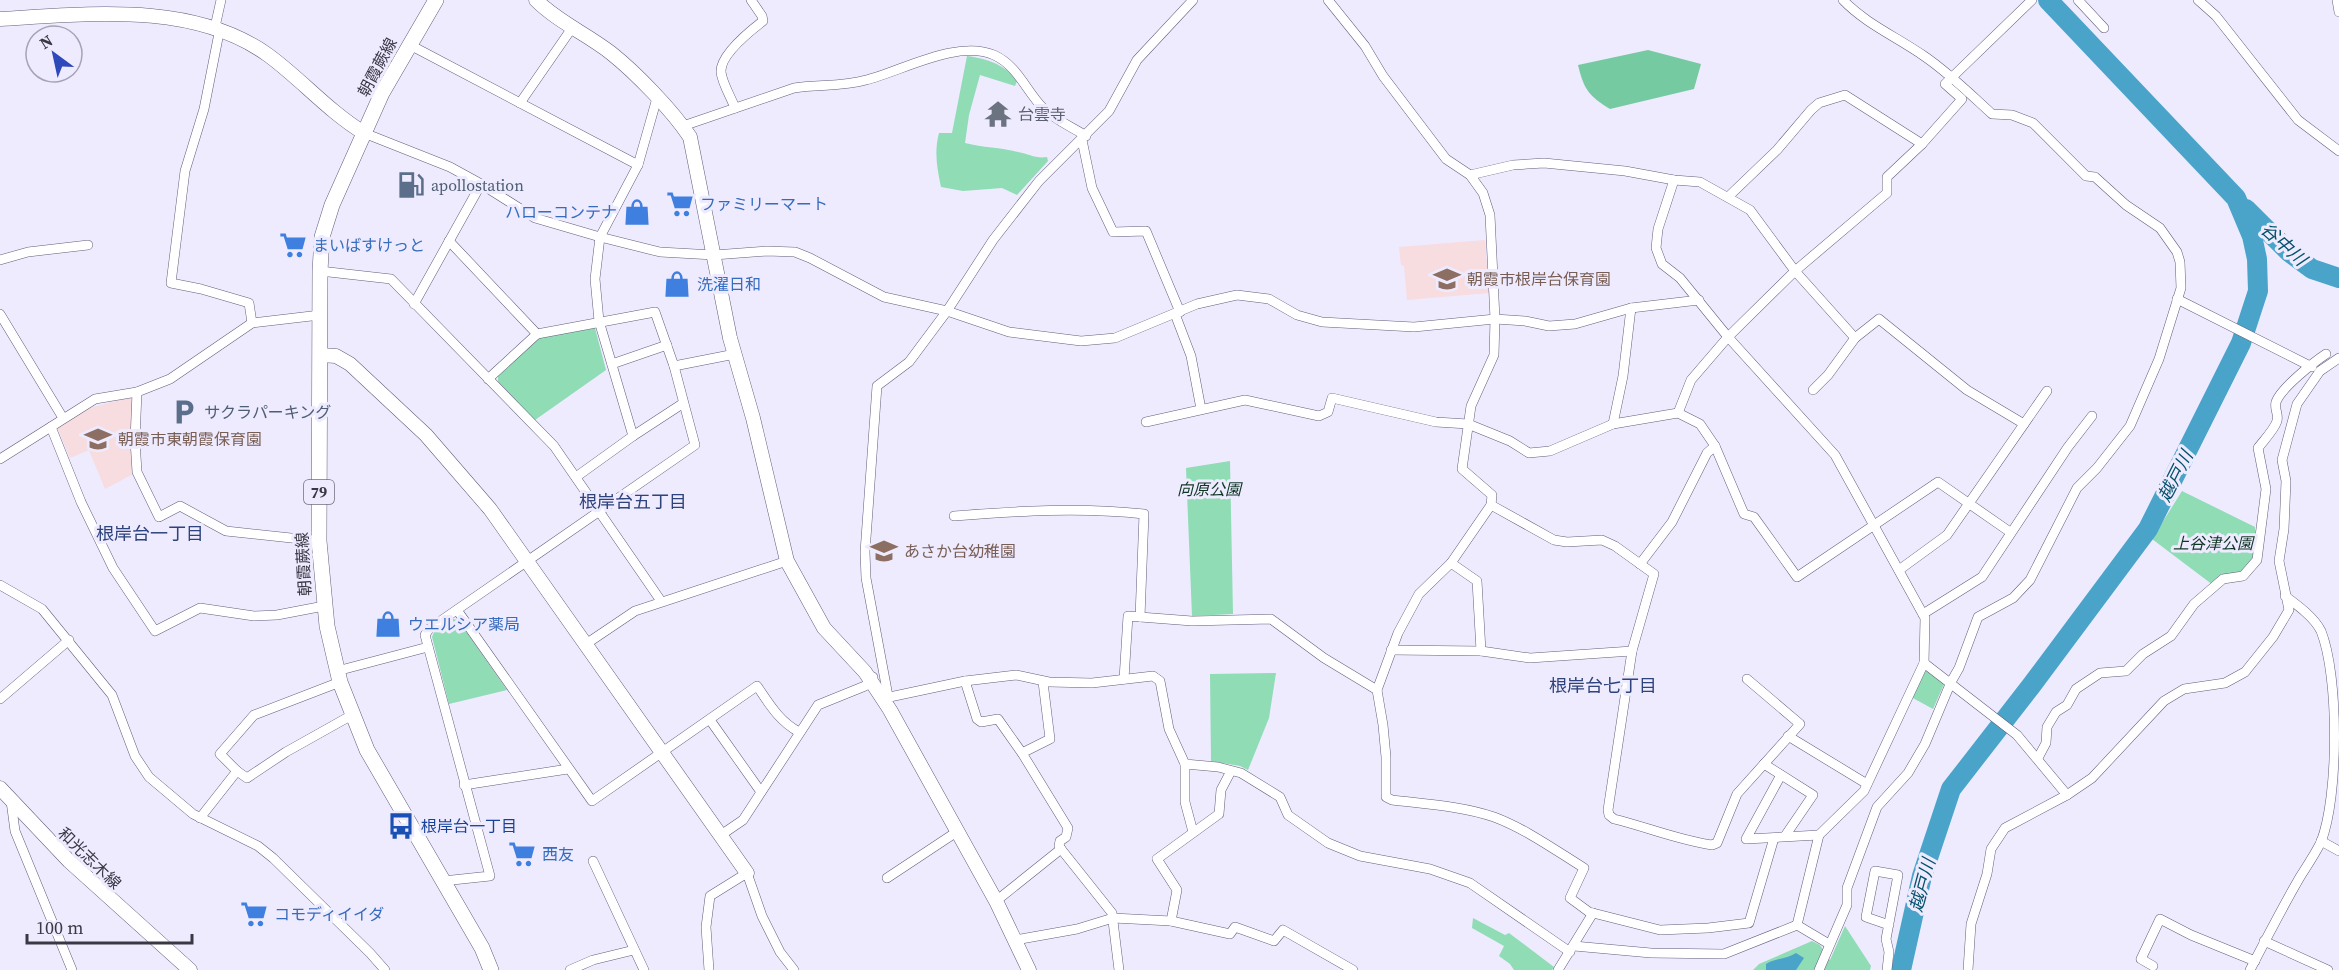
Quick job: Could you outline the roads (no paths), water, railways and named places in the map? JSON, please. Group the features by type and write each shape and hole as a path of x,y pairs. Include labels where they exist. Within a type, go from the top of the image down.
{"main road":[{"name":"朝霞蕨線","path":"436,0 382,93 328,216 322,237 319,542 324,606 339,676 352,715 378,772 482,948 491,970"}],"street":[{"path":"221,0 204,110 185,171 171,283 249,303 252,323"},
{"path":"536,0 572,28 612,54 683,126 693,148 735,354 788,561 824,628 885,697 996,901 1029,970"},
{"path":"735,108 721,74 722,65 743,36 763,21 751,0"},
{"path":"885,697 883,672 866,578 865,552 877,386 909,362 948,311 993,240 1032,189 1110,111 1137,60 1193,0"},
{"path":"1328,0 1365,46 1383,76 1446,159 1470,175 1482,193 1490,215 1495,319 1494,355 1470,406 1462,469 1492,495 1491,505 1451,563 1419,594 1398,633 1377,690 1386,757 1386,797 1392,801 1438,806 1492,817 1514,826 1584,868 1570,898 1593,913 1660,930 1749,923 1774,838"},
{"path":"1819,970 1846,905 1847,888 1877,807 1908,773 1925,744 1959,668 1978,617 2013,598 2030,580 2077,488 2097,468 2130,426 2159,359 2181,288 2180,262 2177,252 2160,228 2126,205 2095,177 2086,176 2033,123 2012,115 1992,114 1924,56 1857,14 1843,0"},
{"path":"1677,413 1691,380 1728,337 1795,271 1887,193 1887,177 1922,144 1962,99 1946,84 2032,0"},
{"path":"2078,0 2104,28"},
{"path":"2198,0 2216,16 2298,120 2339,151"},
{"path":"2337,0 2339,12"},
{"path":"0,19 102,13 171,19 217,28 269,56 316,97 364,133 450,168 481,184 535,218 660,252 714,255 767,251 795,252 884,297 948,311 1009,332 1080,341 1115,338 1197,304 1237,295 1269,299 1297,315 1322,322 1414,327 1495,319 1525,321 1549,326 1575,324 1631,308 1699,300"},
{"path":"520,103 572,28"},
{"path":"410,45 638,165"},
{"path":"683,126 794,88 850,84 868,80 907,65 973,50 994,55 1015,70 1042,108 1084,138 1092,188 1113,232 1146,231 1178,313 1191,356 1201,409"},
{"path":"1728,197 1777,150 1810,110 1819,103 1845,95 1922,144"},
{"path":"633,436 599,321 596,279 600,237 638,165 657,98"},
{"path":"1470,175 1513,165 1544,163 1625,171 1700,182 1750,210 1795,271 1855,338"},
{"path":"1674,180 1658,229 1658,256 1662,264 1680,278 1728,337 1794,407 1835,455 1925,618 1924,663 1864,791 1819,835 1797,926"},
{"path":"414,304 481,184"},
{"path":"449,241 537,334"},
{"path":"0,260 28,252 88,245"},
{"path":"320,271 391,279 554,446 661,601"},
{"path":"2177,299 2320,370"},
{"path":"1613,424 1623,376 1631,308"},
{"path":"443,881 490,876 425,635 429,629 695,445 682,404 674,366 656,312 537,334 488,379"},
{"path":"0,314 63,418"},
{"path":"0,459 95,399 137,392 170,379 252,323 320,315"},
{"path":"1813,390 1828,375 1855,338 1879,319 1967,390 2024,424"},
{"path":"612,364 667,345"},
{"path":"674,366 735,354"},
{"path":"2038,759 2046,743 2047,727 2056,712 2067,705 2076,689 2100,673 2126,671 2143,654 2171,636 2194,604 2223,579 2243,576 2257,560 2266,489 2258,448 2276,423 2277,401 2309,365 2326,354"},
{"path":"320,355 336,356 350,364 408,417 484,501 747,873 762,916 780,951 794,970"},
{"path":"1968,970 1971,924 1987,874 1991,849 2004,828 2067,795 2092,778 2164,701 2184,689 2225,683 2245,672 2273,637 2289,610 2279,561 2286,493 2282,460 2296,404 2320,370 2339,358"},
{"path":"1899,570 1947,535 2047,391"},
{"path":"137,392 135,440 137,472 159,517 180,506 226,531 319,542"},
{"path":"1146,422 1245,400 1319,417 1328,412 1332,398 1436,422 1468,424 1510,441 1529,453 1550,451 1613,424 1677,413 1700,424 1715,446 1744,514 1754,517 1797,577 1938,482 2010,532"},
{"path":"576,477 682,404"},
{"path":"1923,614 1982,577 2068,447 2092,416"},
{"path":"51,427 81,502 113,568 155,631 200,608 254,616 277,615 324,606"},
{"path":"1640,564 1672,522 1707,453 1715,446"},
{"path":"1491,505 1554,540 1567,542 1602,540 1615,546 1654,574 1632,651 1608,810 1609,816 1674,838 1712,845 1717,843 1737,794 1800,724 1747,679"},
{"path":"954,516 1041,510 1114,511 1144,514 1140,617"},
{"path":"586,644 635,611 788,561"},
{"path":"1451,563 1477,581 1481,651"},
{"path":"0,585 42,609 112,695 135,756 149,777 171,798 200,818 258,846 273,858 370,952 385,970"},
{"path":"2153,966 2141,959 2160,919 2253,965 2264,941 2321,841 2335,793 2337,707 2329,657 2321,630 2285,595"},
{"path":"457,610 592,801 757,686 776,715 785,724 799,732"},
{"path":"1124,678 1128,616 1192,621 1271,619 1324,658 1377,690"},
{"path":"0,699 69,640"},
{"path":"352,715 286,752 247,778 220,754 254,715 339,676 429,647"},
{"path":"1392,650 1481,651 1530,658 1632,651"},
{"path":"1924,663 2008,728 2038,759 2067,795"},
{"path":"721,835 743,820 818,705 865,686 877,673 883,672"},
{"path":"885,697 965,681 1016,675 1043,682 1092,683 1153,676 1160,681 1169,729 1185,764 1185,802 1193,832"},
{"path":"965,681 976,719 981,722 998,719 1022,753 1068,828 1066,837 1060,841 1059,846 1112,913 1119,970"},
{"path":"1022,753 1050,739 1043,682"},
{"path":"710,720 761,792"},
{"path":"1788,736 1867,784"},
{"path":"1185,764 1218,767 1241,773 1280,797 1288,815 1328,843 1360,856 1430,869 1470,883 1572,949 1724,954 1797,926"},
{"path":"1764,764 1813,795 1785,836"},
{"path":"464,785 568,769"},
{"path":"200,818 237,771"},
{"path":"1171,921 1177,890 1156,858 1219,814 1221,790 1231,771"},
{"path":"1780,775 1746,839 1819,835"},
{"name":"和光志木線","path":"0,788 69,861 190,970"},
{"path":"11,801 15,831 72,970"},
{"path":"887,878 958,831"},
{"path":"2321,841 2339,851"},
{"path":"996,901 1061,849"},
{"path":"592,861 644,970"},
{"path":"1887,970 1889,952 1886,939 1889,925 1898,875 1875,871 1866,917 1889,925"},
{"path":"709,970 706,927 710,896 747,873"},
{"path":"1558,970 1593,913"},
{"path":"1015,940 1077,929 1113,918 1171,921 1230,934 1235,927 1274,941 1283,930 1353,970"},
{"path":"1797,926 1829,944"},
{"path":"2264,941 2328,970"},
{"path":"570,970 593,960 634,950"}],"water":[{"path":"1796,953 1804,958 1796,970 1766,970 1766,964"}],"waterway":[{"name":"越戸川","path":"1901,970 1922,876 1951,789 2148,529 2241,343 2258,291 2257,259 2252,236 2236,198 2048,0"},
{"name":"谷中川","path":"2246,209 2289,252 2312,269 2339,278"}],"place":[{"name":"台雲寺","path":"998,114"},
{"name":"apollostation","path":"411,185"},
{"name":"ファミリーマート","path":"680,204"},
{"name":"ハローコンテナ","path":"637,212"},
{"name":"まいばすけっと","path":"293,245"},
{"name":"朝霞市根岸台保育園","path":"1447,279"},
{"name":"洗濯日和","path":"677,284"},
{"name":"サクラパーキング","path":"184,412"},
{"name":"朝霞市東朝霞保育園","path":"98,439"},
{"name":"あさか台幼稚園","path":"884,551"},
{"name":"ウエルシア薬局","path":"388,624"},
{"name":"根岸台一丁目","path":"401,826"},
{"name":"西友","path":"522,854"},
{"name":"コモディイイダ","path":"254,914"}],"district":[{"name":"根岸台五丁目","path":"633,501"},
{"name":"根岸台一丁目","path":"150,533"},
{"name":"根岸台七丁目","path":"1603,685"}],"park label":[{"name":"向原公園","path":"1209,489"},
{"name":"上谷津公園","path":"2213,543"}]}
